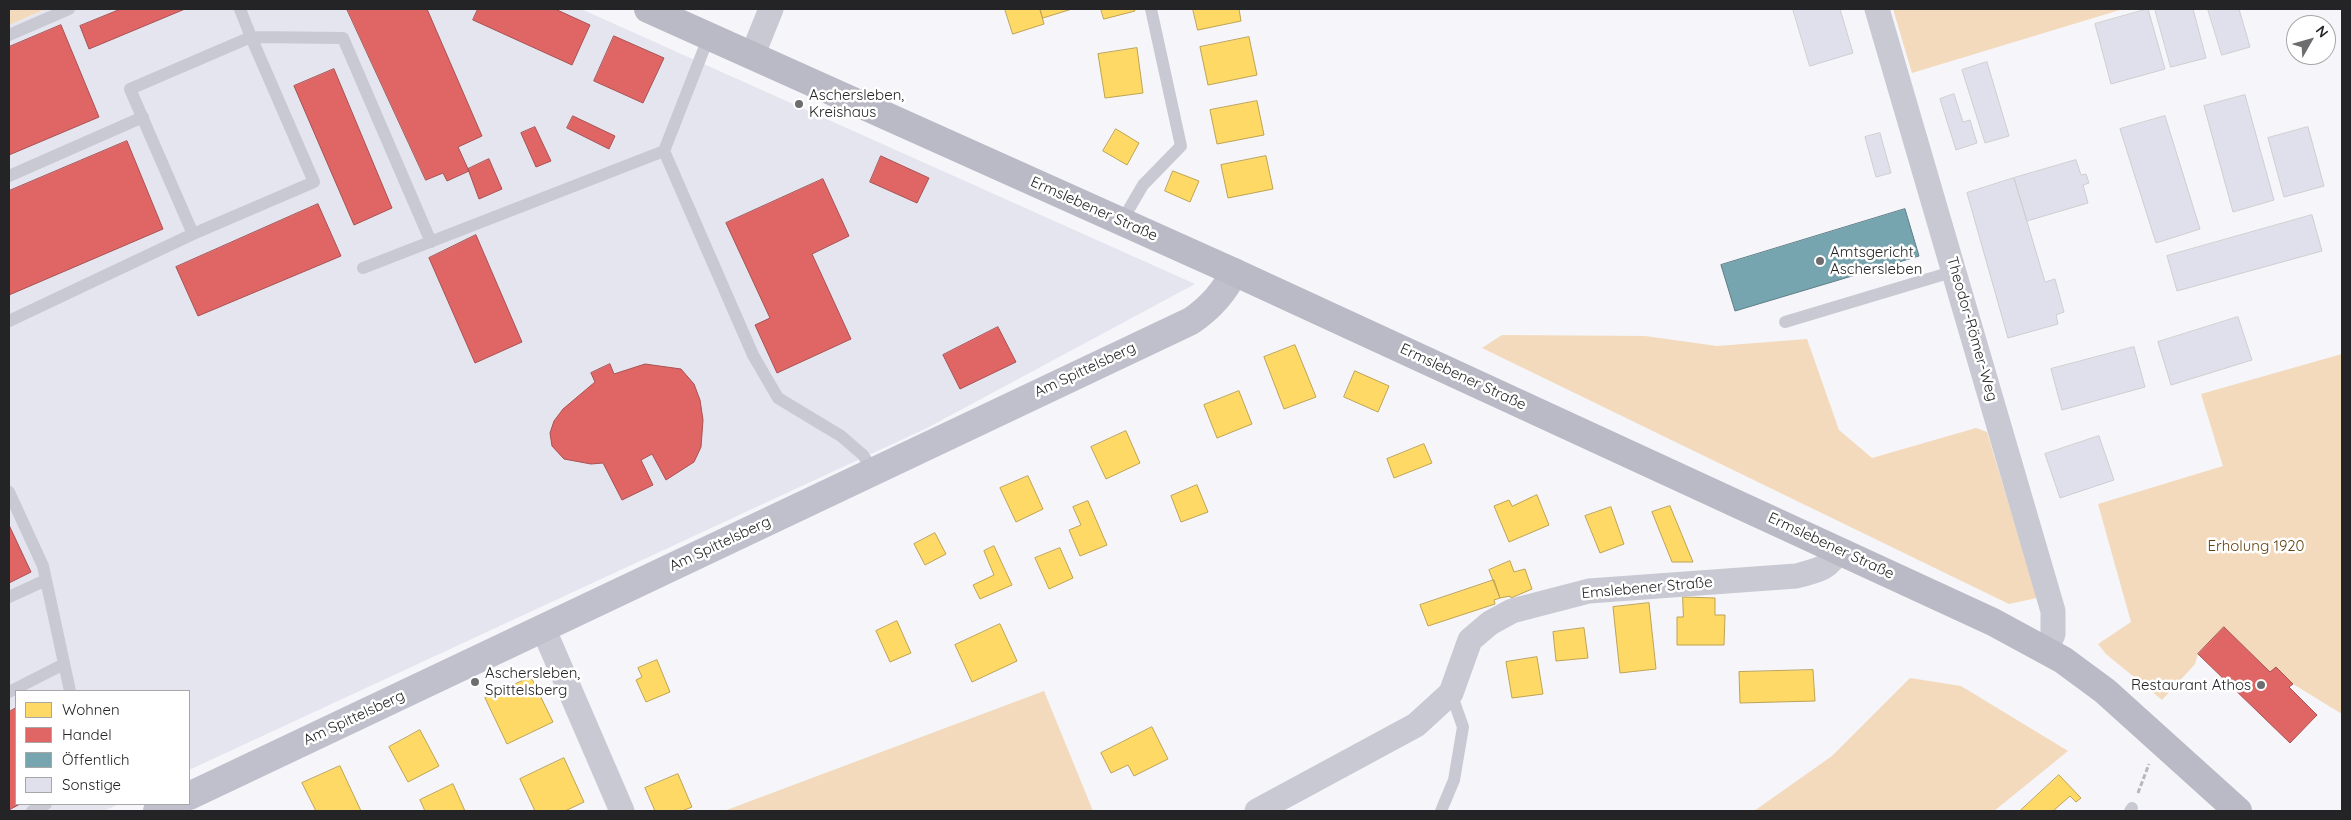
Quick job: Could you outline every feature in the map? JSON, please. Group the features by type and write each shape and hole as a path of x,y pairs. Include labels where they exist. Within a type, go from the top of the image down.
{"main road":[{"name":"Ermslebener Straße","path":"648,9 1234,272 1993,622 2046,651 2105,691 2238,811"},
{"name":"Am Spittelsberg","path":"190,796 1191,321 1204,312 1219,296 1234,272"},
{"path":"158,811 171,805"}],"street":[{"path":"752,56 771,9"},
{"name":"Theodor-Römer-Weg","path":"1877,9 2053,612 2053,634 2046,651"},
{"name":"Emslebener Straße","path":"1257,811 1416,725 1451,693 1470,640 1490,623 1512,611 1589,591 1796,576 1821,569 1832,562 1839,550"},
{"path":"543,628 622,811"}],"lane":[{"path":"9,35 69,9"},
{"path":"9,321 193,234 314,182 250,37 240,9"},
{"path":"1122,221 1143,185 1181,146 1151,9"},
{"path":"709,36 664,151 753,355 778,398 841,436 863,455 873,471"},
{"path":"193,234 130,89 250,37 343,38 431,242"},
{"path":"9,176 143,118"},
{"path":"363,268 664,151"},
{"path":"1785,322 1954,271"},
{"path":"9,492 43,566 70,690"},
{"path":"9,597 46,580"},
{"path":"9,692 64,664"},
{"path":"1441,811 1454,780 1463,727 1451,693"},
{"path":"32,811 44,805"}],"path":[{"path":"2131,810 2159,738"}],"shaded area":[{"path":"43,9 581,9 1195,284 927,428 190,770 190,690 15,690 15,805 117,805 104,811 9,811 9,25 43,11"}],"green space":[{"path":"9,9 43,9 44,10 9,25"},
{"path":"1893,9 2123,9 1912,73"},
{"path":"1502,335 1645,336 1717,346 1807,339 1839,430 1872,458 1976,428 1987,432 2037,598 2009,604 1482,348"},
{"name":"Erholung 1920","path":"2342,354 2342,714 2293,684 2276,667 2270,672 2225,628 2198,654 2195,664 2162,700 2106,654 2098,644 2131,622 2098,504 2223,466 2201,394"},
{"path":"1910,678 1961,686 2068,751 1994,811 1754,811 1832,756"},
{"path":"1044,691 1093,811 724,811"}],"building: Wohnen":[{"path":"1005,9 1040,9 1044,24 1013,34"},
{"path":"1040,9 1072,9 1043,18"},
{"path":"1101,9 1134,9 1135,11 1104,19"},
{"path":"1193,9 1239,9 1241,21 1198,30"},
{"path":"1249,37 1257,75 1208,85 1200,47"},
{"path":"1137,48 1143,93 1105,98 1098,54"},
{"path":"1257,101 1264,135 1217,144 1210,110"},
{"path":"1116,129 1139,143 1127,165 1103,151"},
{"path":"1266,156 1273,189 1228,198 1221,165"},
{"path":"1173,171 1199,181 1190,202 1165,191"},
{"path":"1295,345 1316,397 1284,409 1264,357"},
{"path":"1355,371 1389,386 1378,412 1344,397"},
{"path":"1239,391 1252,424 1217,438 1204,405"},
{"path":"1126,431 1140,463 1106,479 1091,447"},
{"path":"1424,444 1432,463 1394,478 1387,459"},
{"path":"1028,476 1043,509 1016,522 1000,488"},
{"path":"1197,485 1208,512 1181,522 1171,496"},
{"path":"1537,495 1549,525 1509,542 1494,506 1509,500 1512,506"},
{"path":"1088,501 1107,545 1080,556 1069,530 1081,525 1073,507"},
{"path":"1670,506 1693,562 1672,562 1652,512"},
{"path":"1611,507 1624,544 1600,553 1585,516"},
{"path":"935,533 946,554 925,565 914,544"},
{"path":"994,546 1012,585 980,599 973,585 994,575 984,551"},
{"path":"1060,548 1073,578 1049,589 1035,558"},
{"path":"1510,561 1514,572 1525,569 1532,589 1511,598 1510,596 1500,598 1489,570"},
{"path":"1494,580 1500,598 1494,600 1495,604 1428,626 1420,605"},
{"path":"1683,597 1715,598 1715,615 1725,615 1724,645 1677,645 1677,617 1683,617"},
{"path":"1649,603 1656,669 1620,673 1613,607"},
{"path":"897,621 911,653 890,662 876,631"},
{"path":"1000,624 1017,661 972,682 955,645"},
{"path":"1584,628 1588,658 1556,661 1553,632"},
{"path":"1537,657 1543,694 1512,698 1506,662"},
{"path":"657,660 670,692 646,702 636,680 642,677 638,668"},
{"path":"1813,670 1815,701 1740,703 1739,672"},
{"path":"531,677 553,722 507,744 485,698"},
{"path":"1152,727 1168,759 1134,776 1128,765 1111,773 1101,753"},
{"path":"420,730 439,766 408,782 389,747"},
{"path":"564,758 584,802 565,811 535,811 520,779"},
{"path":"340,766 361,811 316,811 302,783"},
{"path":"678,774 692,807 682,811 655,811 645,788"},
{"path":"2059,775 2081,798 2076,802 2070,796 2053,811 2020,811"},
{"path":"453,784 465,811 425,811 420,800"}],"building: Handel":[{"path":"121,9 185,9 89,49 80,26"},
{"path":"347,9 427,9 482,136 458,147 469,171 447,181 443,173 426,180"},
{"path":"478,9 555,9 590,25 572,65 473,20"},
{"path":"61,25 99,117 9,155 9,47"},
{"path":"614,36 664,58 643,103 594,81"},
{"path":"334,69 392,208 354,225 294,86"},
{"path":"573,116 615,136 609,149 567,128"},
{"path":"535,127 551,161 536,167 521,133"},
{"path":"127,141 163,229 9,295 9,191"},
{"path":"881,156 929,178 917,203 870,182"},
{"path":"489,159 502,189 479,199 468,169"},
{"path":"823,179 849,236 812,254 851,339 777,373 755,325 770,318 726,223"},
{"path":"318,204 341,256 198,316 176,267"},
{"path":"476,235 522,342 475,363 429,258"},
{"path":"998,327 1016,362 960,389 943,355"},
{"path":"610,364 614,374 645,364 681,369 694,384 700,400 703,420 701,447 694,462 666,480 652,454 641,460 653,485 622,500 603,463 591,464 564,459 552,446 550,433 554,421 563,409 595,382 591,373"},
{"path":"9,525 31,572 9,583"},
{"name":"Restaurant Athos","path":"2224,627 2270,672 2276,667 2293,684 2289,687 2317,715 2290,743 2198,654"},
{"path":"15,709 15,805 18,805 9,810 9,712"}],"building: Öffentlich":[{"name":"Amtsgericht Aschersleben","path":"1905,209 1919,256 1735,311 1721,265"}],"building: Sonstige":[{"path":"1793,9 1840,9 1853,53 1810,66"},
{"path":"2148,9 2165,69 2111,84 2095,24"},
{"path":"2155,9 2193,9 2206,58 2171,67"},
{"path":"2208,9 2239,9 2250,47 2222,55"},
{"path":"1987,62 2009,136 1985,143 1962,70"},
{"path":"1954,94 1963,122 1970,120 1977,143 1956,150 1940,99"},
{"path":"2245,95 2274,200 2233,212 2204,106"},
{"path":"2165,116 2200,229 2156,243 2120,129"},
{"path":"2308,127 2324,186 2284,197 2268,138"},
{"path":"1880,133 1891,173 1876,177 1865,137"},
{"path":"2076,160 2081,175 2086,174 2089,183 2083,185 2088,203 2027,221 2014,178"},
{"path":"2014,178 2045,282 2055,279 2064,312 2056,315 2058,324 2008,338 1967,193"},
{"path":"2312,215 2322,251 2177,291 2167,256"},
{"path":"2238,317 2252,360 2171,385 2158,342"},
{"path":"2134,347 2145,387 2062,410 2051,369"},
{"path":"2099,436 2114,480 2060,498 2045,454"}],"place":[{"name":"Aschersleben, Kreishaus","path":"799,104"},
{"name":"Amtsgericht Aschersleben","path":"1820,261"},
{"name":"Aschersleben, Spittelsberg","path":"475,682"},
{"name":"Restaurant Athos","path":"2261,685"}]}
